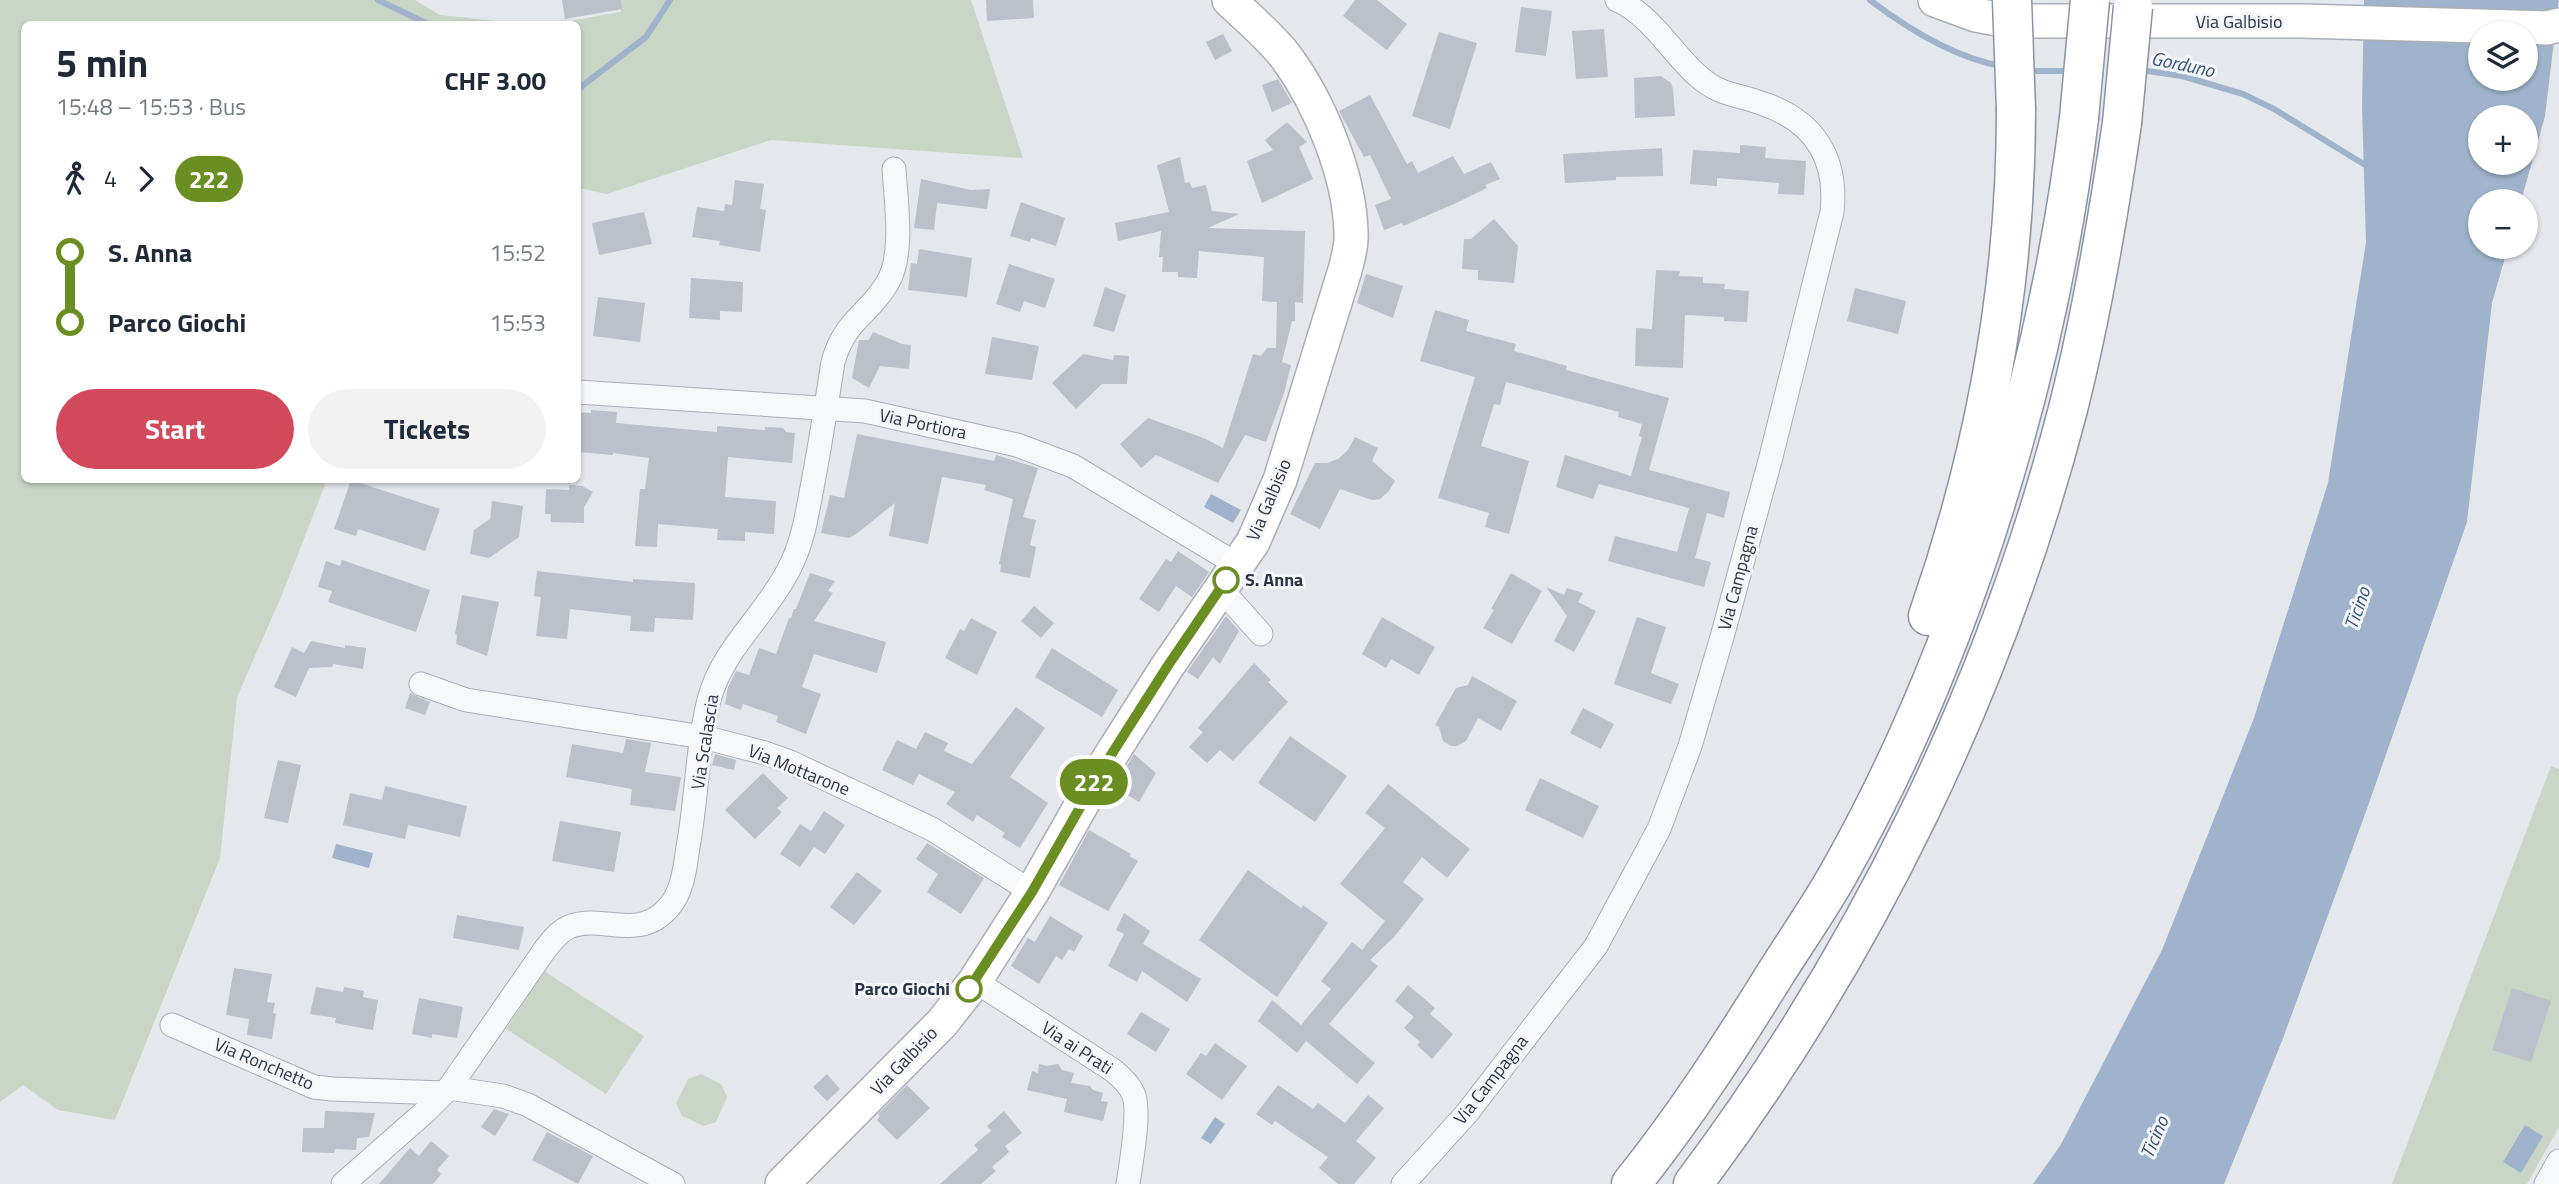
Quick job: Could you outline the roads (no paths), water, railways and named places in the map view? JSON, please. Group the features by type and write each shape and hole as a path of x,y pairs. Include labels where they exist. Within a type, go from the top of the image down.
{"highway":[{"path":"1776,973 1838,841 1904,682 1961,514 1985,415 2001,319 2013,186 2016,110 2012,0"},
{"path":"1631,1184 1710,1077 1840,873 1922,701 1961,601 1996,498 2039,341 2061,237 2079,118 2090,0"},
{"path":"1693,1184 1746,1111 1837,966 1904,842 1967,706 2014,581 2067,410 2097,278 2122,123 2134,2"}],"street":[{"name":"Via Galbisio","path":"782,1184 942,1023 975,981 1032,892 1099,774 1258,532 1280,480 1345,270 1351,233 1348,205 1335,154 1308,91 1274,43 1229,0"},
{"name":"Via Campagna","path":"1404,1184 1467,1113 1596,946 1659,829 1690,746 1726,625 1832,212 1833,183 1829,165 1819,144 1803,125 1775,108 1735,97 1712,86 1698,76 1637,11 1617,0"},
{"name":"Via Galbisio","path":"1935,0 1976,15 2008,21 2179,11 2302,21 2555,28"},
{"name":"Via Scalascia","path":"342,1184 426,1111 446,1090 546,948 562,930 580,924 642,924 669,907 681,884 684,871 712,688 722,666 775,592 796,554 809,501 838,345 846,331 881,293 892,273 897,227 894,169"},
{"name":"Via Portiora","path":"581,392 827,407 879,414 1017,445 1073,466 1139,505 1229,576 1261,634"},
{"name":"Via Mottarone","path":"421,684 466,699 703,737 790,762 932,829 1032,892"},
{"name":"Via ai Prati","path":"975,981 1114,1071 1129,1086 1134,1095 1135,1117 1128,1184"},
{"name":"Via Ronchetto","path":"172,1025 314,1087 332,1090 446,1090 503,1096 528,1105 673,1184"},
{"path":"2546,1184 2559,1161"}],"water":[{"name":"Ticino","path":"2364,0 2559,0 2545,116 2538,141 2538,105 2468,105 2468,175 2528,175 2524,189 2468,189 2468,259 2505,259 2492,303 2467,522 2368,806 2282,1041 2224,1184 2033,1184 2060,1146 2162,950 2254,718 2328,483 2366,242 2362,107"},
{"path":"1211,494 1241,510 1233,523 1204,507"},
{"path":"336,844 373,853 369,868 332,858"},
{"path":"1215,1117 1225,1124 1211,1144 1201,1138"},
{"path":"2525,1125 2543,1136 2521,1173 2503,1162"}],"waterway":[{"name":"Gorduno","path":"378,0 422,21"},
{"name":"Gorduno","path":"581,87 646,37 670,0"},
{"name":"Gorduno","path":"1870,0 1932,41 1966,56 2001,66"},
{"name":"Gorduno","path":"2141,70 2182,76 2243,94 2274,109 2370,168"},
{"name":"Gorduno","path":"2026,71 2071,71"}],"place":[{"name":"S. Anna","path":"1226,580"},
{"name":"Parco Giochi","path":"969,989"}]}
